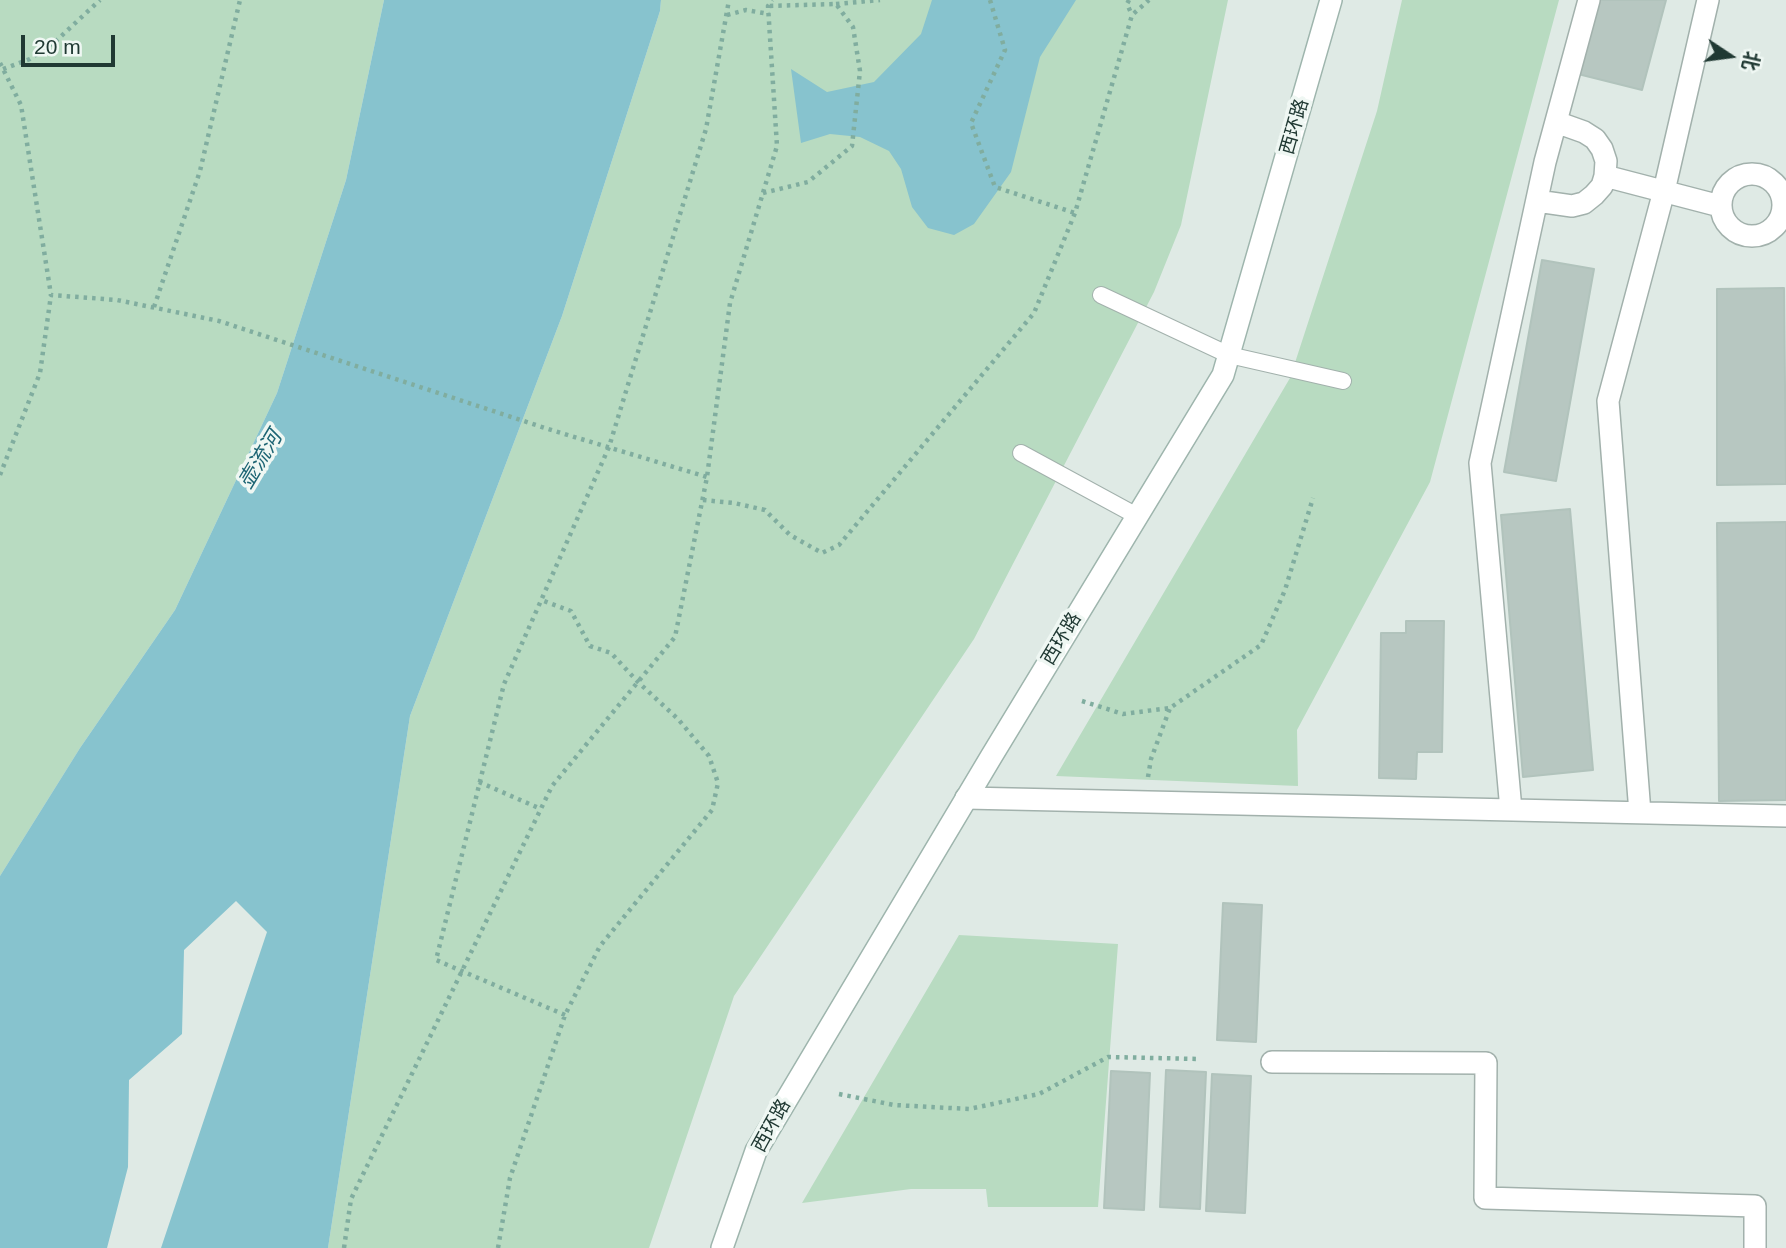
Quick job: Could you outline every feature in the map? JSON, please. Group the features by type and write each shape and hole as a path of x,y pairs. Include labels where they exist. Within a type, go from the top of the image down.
{"street":[{"name":"西环路","path":"722,1248 756,1151 1223,375 1331,0"},
{"path":"1511,810 1480,463 1537,201 1589,0"},
{"path":"1640,813 1608,401 1664,191 1708,0"},
{"path":"1537,201 1572,206 1584,203 1594,195 1605,176 1606,161 1595,139 1556,122"},
{"path":"1743,175 1763,176 1778,189 1782,199 1782,222 1764,233 1744,236 1727,225 1720,206 1726,186 1734,179 1743,175"},
{"path":"1605,176 1720,206"},
{"path":"966,798 1786,816"},
{"path":"1272,1062 1486,1063 1485,1198 1755,1206 1755,1248"}],"lane":[{"path":"1101,295 1229,355 1343,381"},
{"path":"1021,453 1137,516"}],"path":[{"path":"3,69 39,53 100,0"},
{"path":"154,307 200,171 240,0"},
{"path":"565,1015 436,960 504,684 609,447 706,129 729,0"},
{"path":"344,1248 351,1199 552,786 675,638 707,477 730,303 777,146 768,6 772,0"},
{"path":"768,6 880,0"},
{"path":"990,0 1005,50 971,123 995,187 1075,213"},
{"path":"703,500 765,510 790,535 822,553 839,545 1034,313 1075,213 1132,15 1149,0"},
{"path":"1127,1 1132,15"},
{"path":"763,193 808,182 852,146 860,71 853,27 836,4"},
{"path":"727,15 746,10 769,14"},
{"path":"0,63 21,105 51,295 40,373 0,475"},
{"path":"51,295 117,300 219,321 548,429 707,477"},
{"path":"1082,701 1123,714 1170,708 1261,645 1285,590 1313,498"},
{"path":"498,1248 510,1178 565,1015 600,946 712,810 718,783 709,756 678,719 611,653 590,646 570,611 541,600"},
{"path":"1145,802 1150,759 1170,708"},
{"path":"480,782 541,809"},
{"path":"839,1094 894,1105 969,1109 1040,1094 1108,1057 1200,1059"}],"green space":[{"path":"0,0 384,0 346,180 277,393 175,610 80,748 0,876"},
{"path":"661,0 1228,0 1181,225 1154,292 974,639 734,996 649,1248 328,1248 410,716 562,316 660,11"},
{"path":"1402,0 1559,0 1430,482 1297,730 1298,786 1056,776 1290,378 1377,111"},
{"path":"959,935 1118,944 1098,1207 988,1207 986,1189 911,1189 802,1203"}],"water":[{"name":"壶流河","path":"384,0 661,0 660,11 562,316 410,716 328,1248 161,1248 267,932 236,901 184,950 182,1034 129,1080 128,1167 107,1248 0,1248 0,876 80,748 175,610 277,393 346,180"},
{"path":"932,0 1076,0 1040,57 1011,172 974,224 954,235 928,228 912,207 901,169 889,151 860,137 830,134 801,143 791,69 827,92 874,82 921,34"}],"building":[{"path":"1593,0 1666,0 1642,90 1574,73"},
{"path":"1542,260 1594,269 1556,481 1504,472"},
{"path":"1784,288 1786,484 1717,485 1717,289"},
{"path":"1570,509 1593,770 1523,777 1501,515"},
{"path":"1786,522 1786,800 1719,801 1717,523"},
{"path":"1406,621 1444,621 1442,752 1417,752 1416,779 1379,778 1381,633 1406,633"},
{"path":"1223,903 1262,905 1256,1042 1217,1040"},
{"path":"1166,1070 1206,1072 1200,1209 1160,1207"},
{"path":"1111,1071 1150,1073 1144,1210 1104,1208"},
{"path":"1212,1074 1251,1076 1245,1213 1206,1211"}]}
